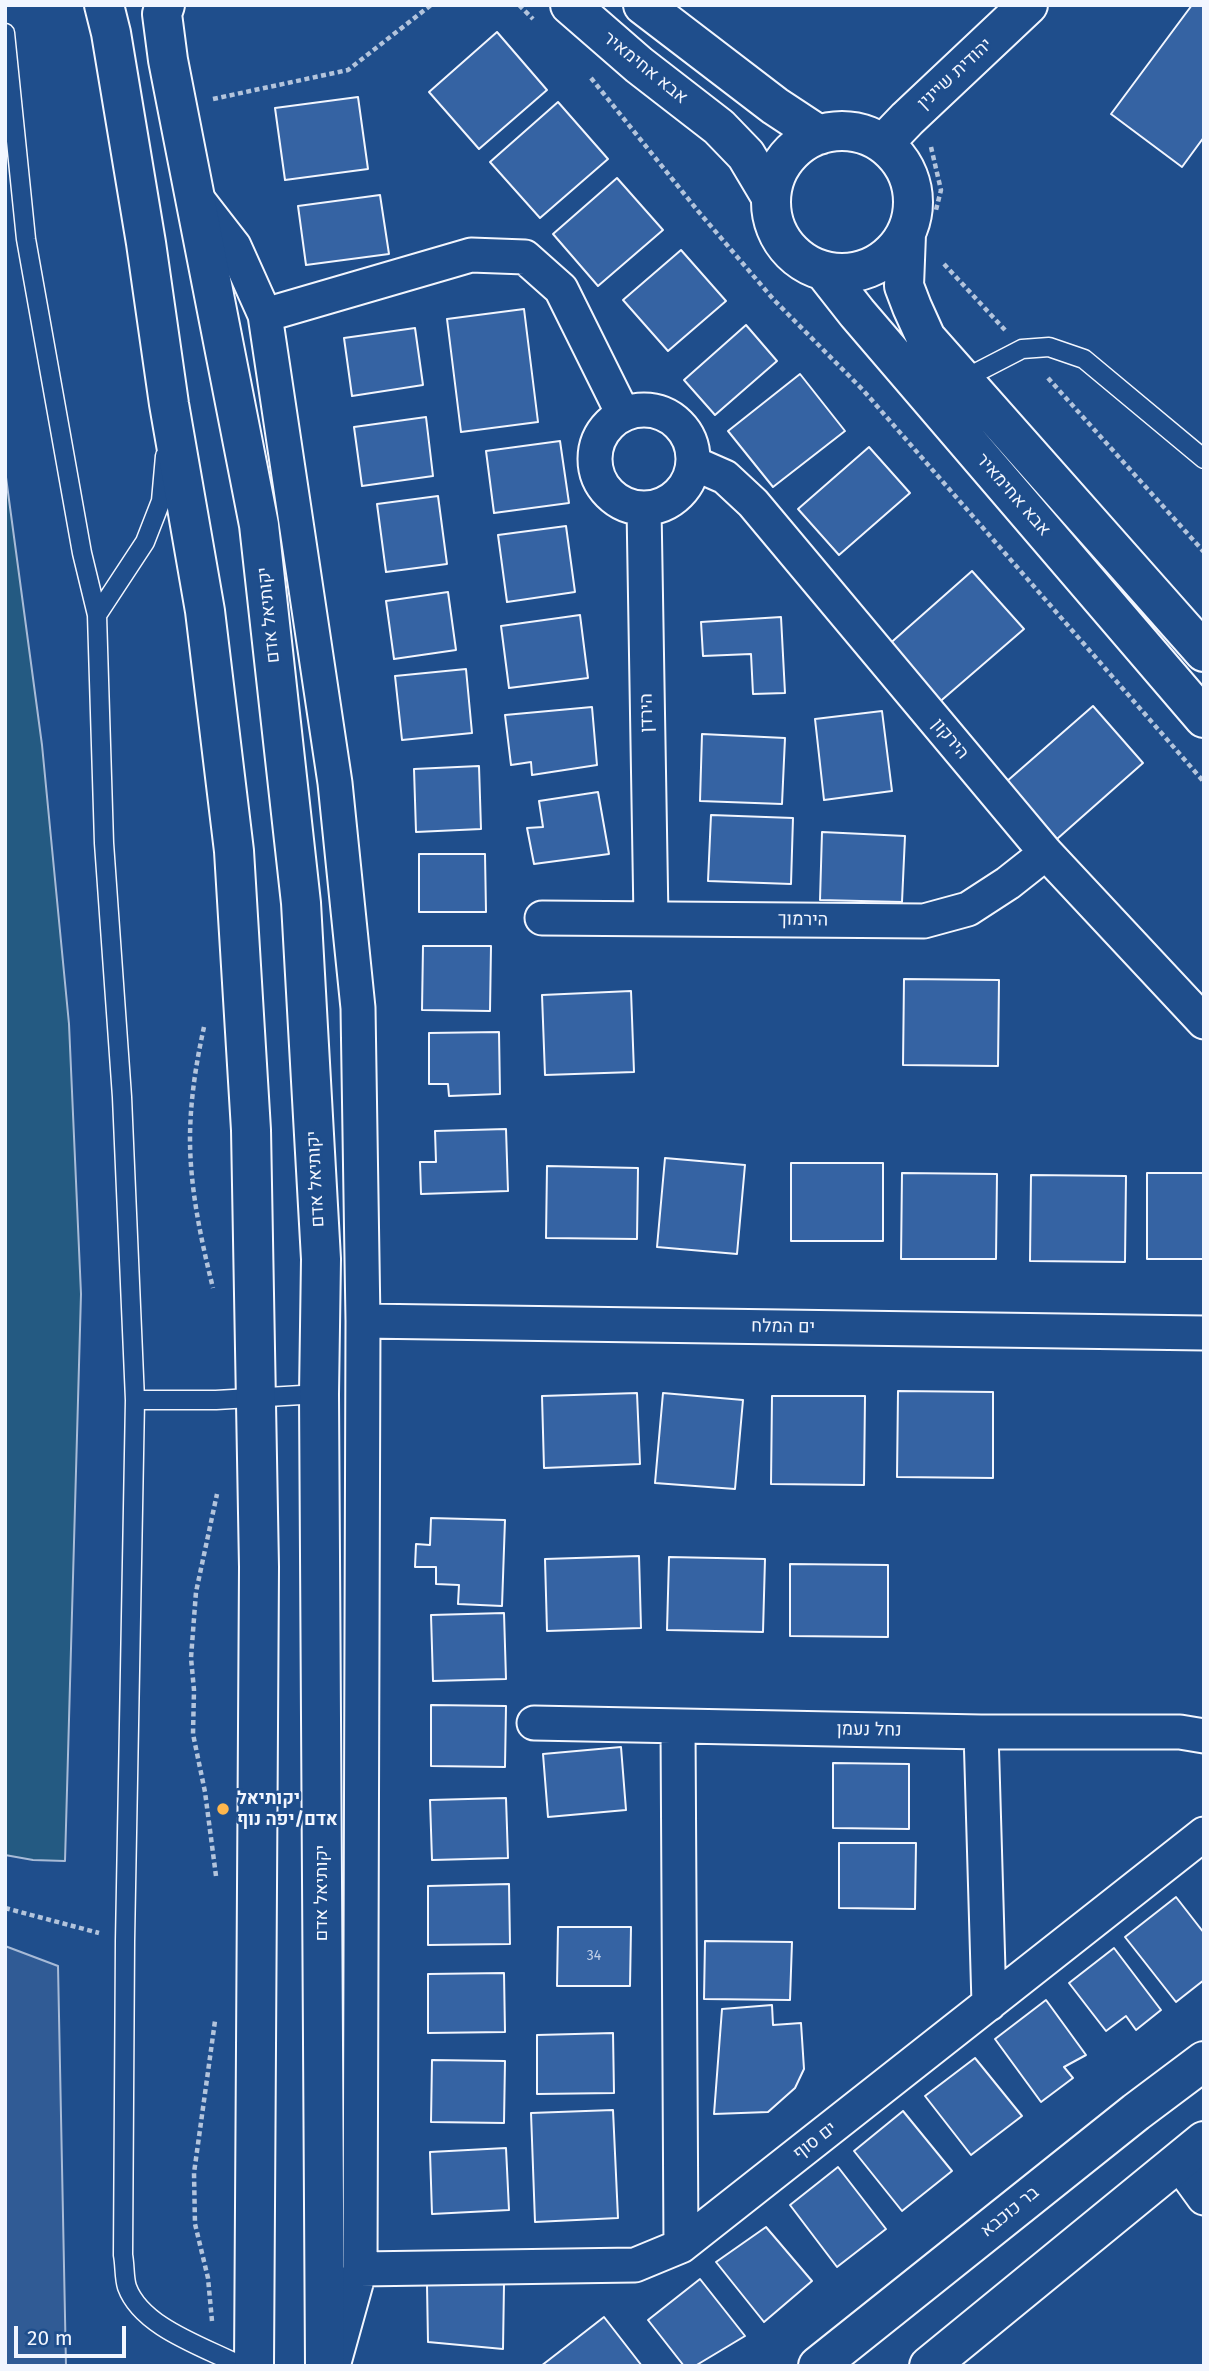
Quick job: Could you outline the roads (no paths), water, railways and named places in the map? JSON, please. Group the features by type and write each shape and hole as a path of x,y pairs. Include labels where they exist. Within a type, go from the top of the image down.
{"main road":[{"path":"104,5 111,33 146,243 169,404 205,611 234,851 251,1130 257,1396 259,1581 254,2366"},
{"name":"יקותיאל אדם","path":"165,5 162,14 166,48 259,525 301,903 321,1259 319,1394 325,2366"},
{"path":"643,5 775,106 819,135"},
{"name":"יהודית שיינין","path":"884,144 917,109 1028,5"},
{"name":"אבא אחימאיר","path":"554,15 639,65 719,127 746,155 771,197"},
{"path":"920,227 898,248 871,267 853,272 824,271 790,251 777,231 771,197 775,178 784,162 799,145 835,131 869,135 900,159 910,180 920,227 904,286 926,338 1204,652"},
{"name":"אבא אחימאיר","path":"824,271 1204,718"},
{"name":"בר כוכבא","path":"818,2366 1204,2061"},
{"path":"929,2366 1191,2152"}],"street":[{"path":"196,197 234,246 265,315 335,783 358,1008 363,1321 360,2269 333,2366"},
{"path":"265,315 471,255 525,257 561,289 623,414"},
{"path":"652,410 678,423 692,448 693,463 690,477 682,490 671,500 658,506 629,506 605,490 598,477 596,447 601,434 611,422 623,414 652,410"},
{"name":"הירקון","path":"693,463 725,477 752,503 1046,853 1204,1022"},
{"name":"הירדן","path":"643,508 651,918"},
{"name":"הירמוך","path":"542,918 924,921 968,909 1008,883 1046,853"},
{"name":"ים המלח","path":"363,1321 1204,1333"},
{"name":"נחל נעמן","path":"534,1723 981,1732 1180,1732 1204,1736"},
{"path":"678,1727 681,2246"},
{"path":"981,1732 989,2004"},
{"name":"ים סוף","path":"360,2269 635,2265 681,2246 1204,1833"},
{"path":"1191,2152 1204,2198"}],"lane":[{"path":"5,33 26,239 82,553 97,615 104,843 122,1097 135,1400 125,1941 124,2255 127,2286 141,2309 161,2326 241,2366"},
{"path":"962,380 1023,349 1049,347 1084,359 1204,459"},
{"path":"97,615 145,542 161,501 169,404"},
{"path":"135,1400 216,1400 319,1394"}],"place":[{"name":"יקותיאל אדם/יפה נוף","path":"223,1809"}]}
